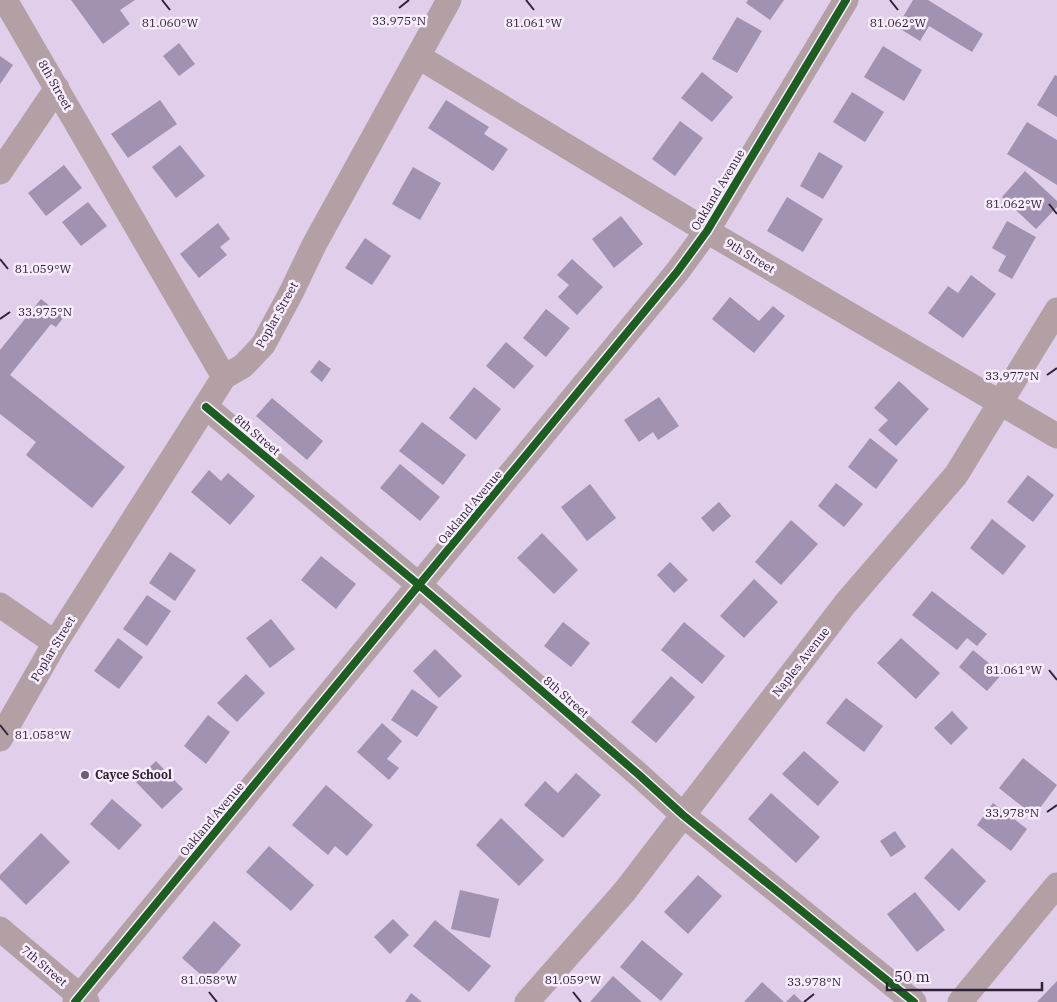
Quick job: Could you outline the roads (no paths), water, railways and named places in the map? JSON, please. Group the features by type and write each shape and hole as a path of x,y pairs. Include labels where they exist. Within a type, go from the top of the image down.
{"street":[{"name":"8th Street","path":"5,0 224,377"},
{"name":"Poplar Street","path":"0,740 55,643 224,377 243,366 262,345 292,294 314,245 449,0"},
{"name":"Oakland Avenue","path":"81,1000 677,272 707,231 846,0"},
{"name":"9th Street","path":"419,57 707,231 1057,436"},
{"path":"0,172 57,88"},
{"name":"Naples Avenue","path":"527,1002 625,891 845,604 956,475 1057,310"},
{"name":"8th Street","path":"206,406 419,585 683,815 914,1002"},
{"path":"0,605 55,643"},
{"path":"960,1002 1057,886"},
{"name":"7th Street","path":"0,929 81,1000"}],"place":[{"name":"Cayce School","path":"85,775"}]}
